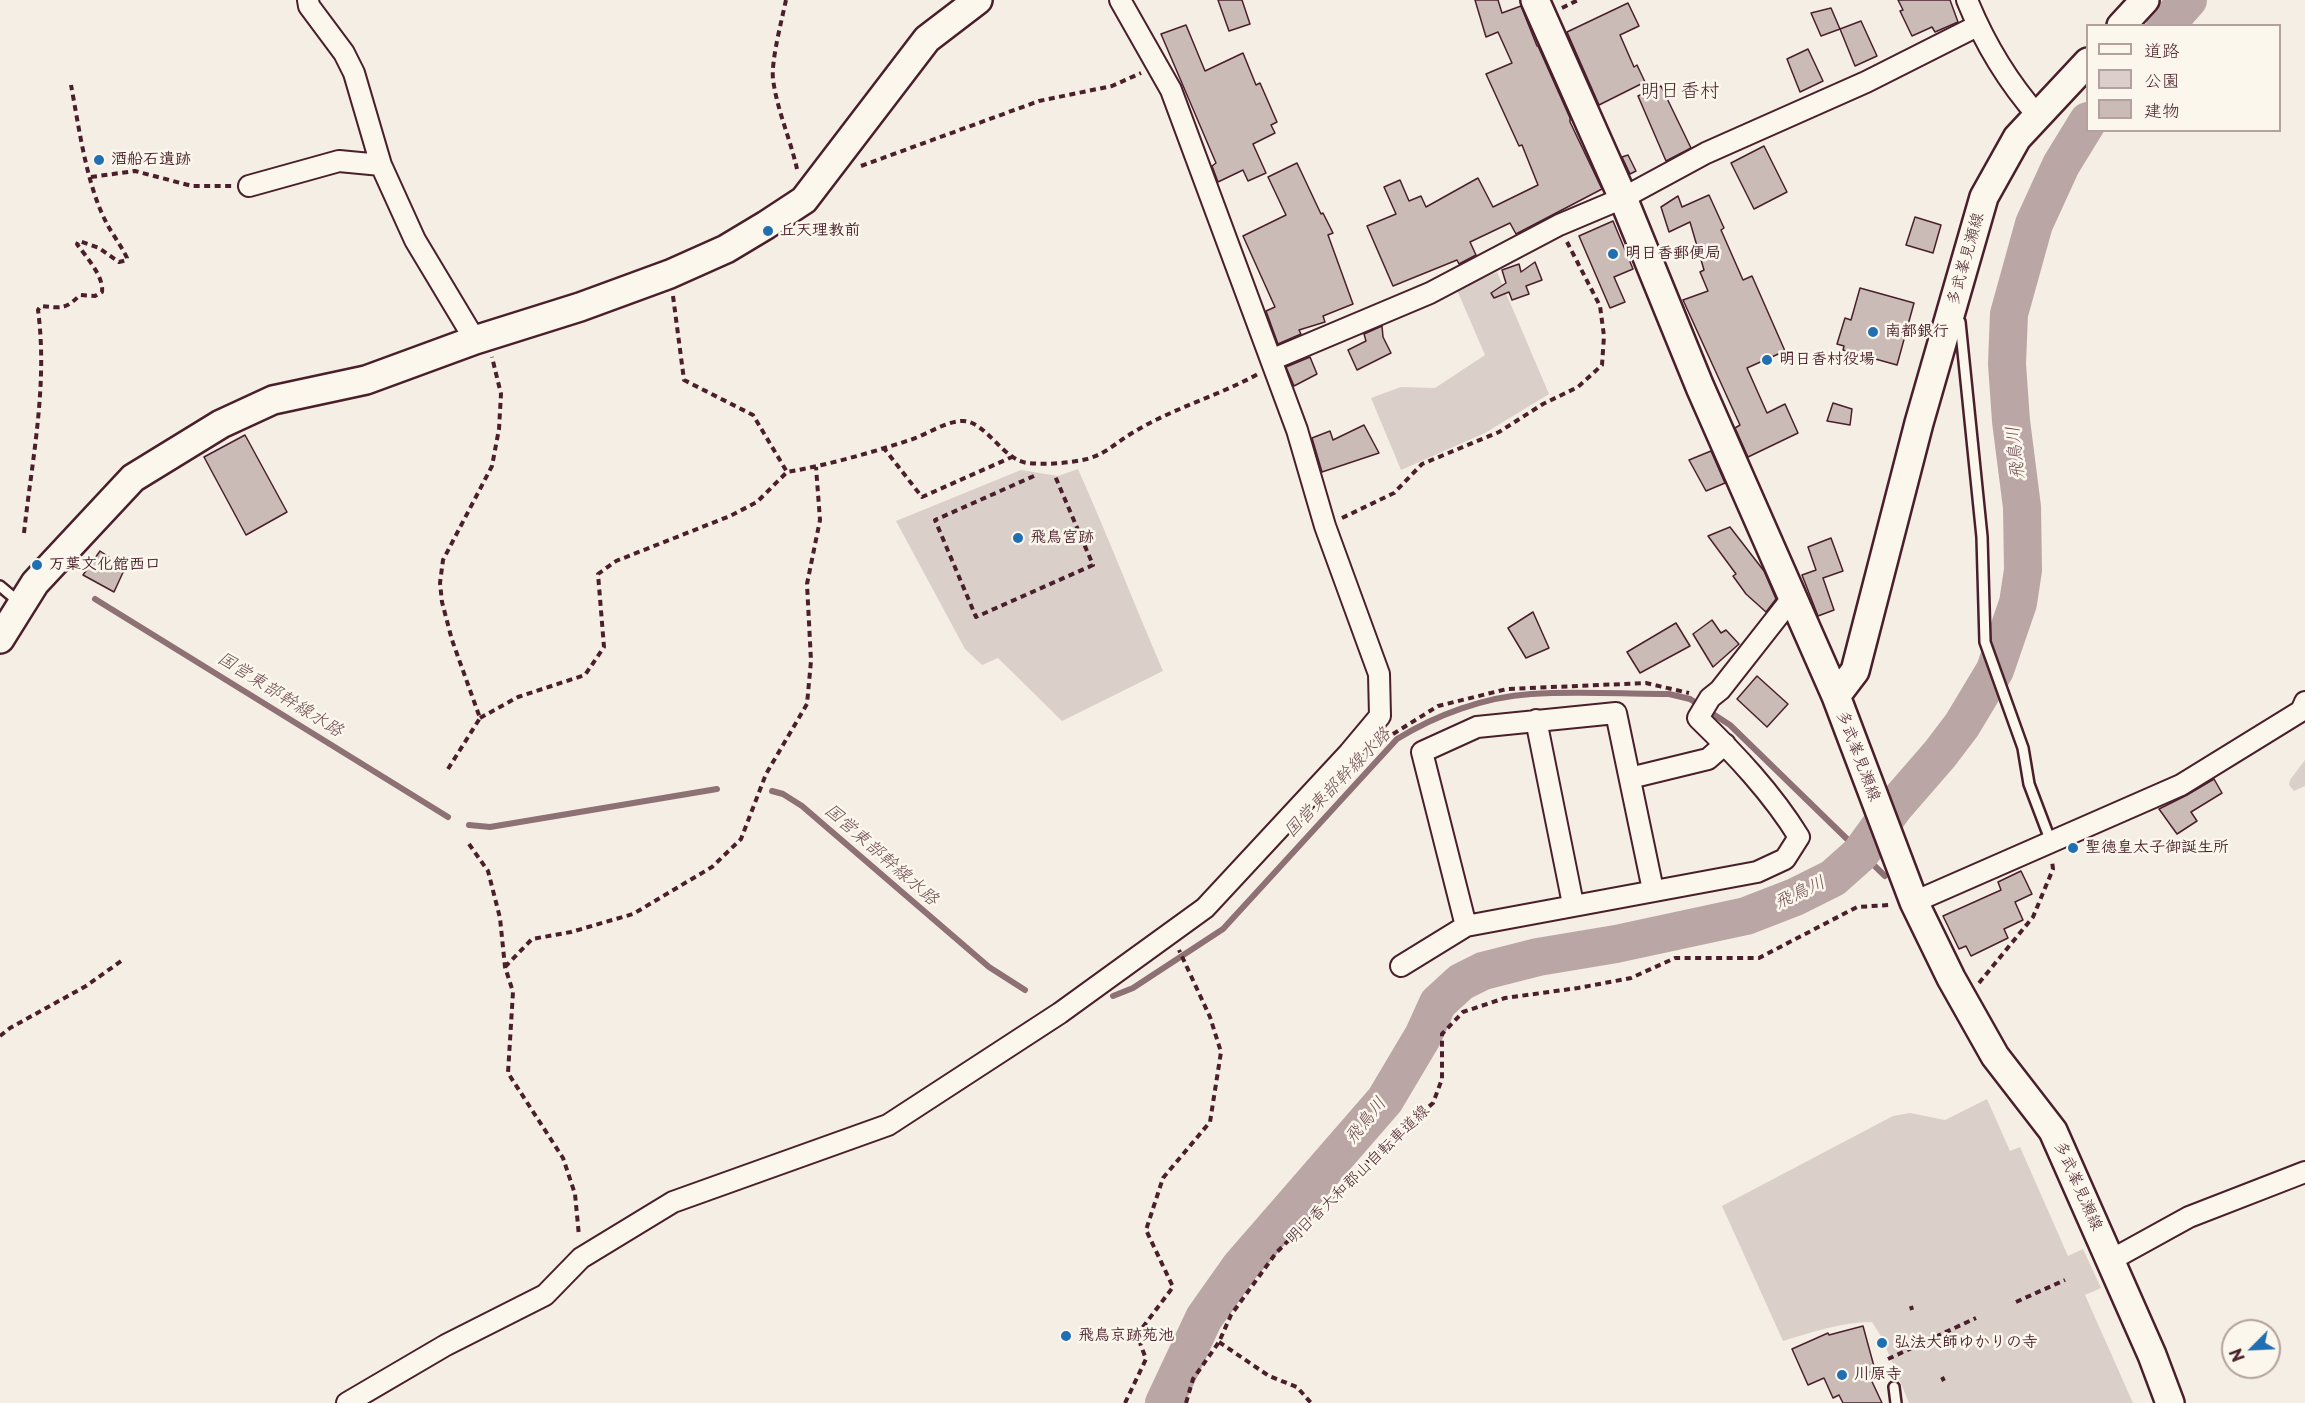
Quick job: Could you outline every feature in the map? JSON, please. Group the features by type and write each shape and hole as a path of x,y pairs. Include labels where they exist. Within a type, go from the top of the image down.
{"street":[{"path":"308,0 309,6 344,53 354,74 381,165 416,240 481,338"},
{"path":"0,639 35,584 133,478 221,424 273,400 366,380 481,338 580,307 670,274 726,249 811,191 927,39 978,0"},
{"path":"347,1403 377,1396 446,1345 545,1295 581,1258 673,1202 888,1125 1060,1013 1205,908 1349,753 1380,716 1379,674 1325,526 1297,430 1171,90 1120,0"},
{"path":"1536,0 1623,198 1700,387 1836,696"},
{"path":"1967,0 1977,26 2017,92 2038,116"},
{"path":"2123,24 2145,0"},
{"path":"1271,360 1430,293 1558,225 1623,198 1706,153 1866,82 1977,26"},
{"name":"多武峯見瀬線","path":"2086,64 2017,138 1984,196 1919,423 1855,671 1836,696 1914,902 1964,1001 1995,1056 2053,1131 2170,1403"},
{"path":"249,186 339,161 381,165"},
{"path":"1401,966 1466,926 1574,904 1757,872 1785,859 1799,837 1786,815 1725,744 1698,718 1710,698 1720,690 1793,597"},
{"path":"1914,902 2181,786 2301,711 2305,702"},
{"path":"1466,926 1422,752 1477,727 1616,713 1653,890"},
{"path":"1536,720 1574,904"},
{"path":"1630,778 1708,759 1725,744"},
{"path":"2110,1260 2189,1217 2305,1172"}],"lane":[{"path":"1950,314 1960,322 1982,537 1987,649 2022,748 2029,784 2051,842"},
{"path":"0,586 22,604"},
{"path":"1894,1387 1896,1403"}],"path":[{"path":"786,0 773,76 780,115 811,191 1039,101 1112,86 1158,66"},
{"path":"24,533 40,402 42,357 38,310 41,306 62,308 70,306 80,295 95,296 102,292 103,288 95,270 77,244 79,241 99,248 118,262 127,260 106,222 91,177 71,85"},
{"path":"91,177 135,171 192,186 249,186"},
{"path":"1325,526 1394,493 1422,464 1498,432 1543,404 1578,387 1602,365 1604,336 1599,306 1558,225"},
{"path":"670,274 684,380 753,416 787,472"},
{"path":"480,718 453,640 442,602 440,583 443,560 492,466 499,429 501,394 481,338"},
{"path":"448,770 480,718 518,697 585,675 604,647 598,574 616,561 730,516 757,502 787,472 816,467 910,440 959,421 969,421 990,436 1012,458 1027,463 1060,463 1088,459 1105,452 1133,432 1257,375 1271,360"},
{"path":"883,447 922,497 1012,458"},
{"path":"506,967 531,939 571,932 633,914 712,867 741,839 766,774 807,704 811,661 807,584 820,520 816,467"},
{"path":"1034,476 935,520 976,617 1093,565 1054,476"},
{"path":"1964,1001 2033,917 2053,869 2051,842"},
{"path":"469,844 488,871 500,918 506,967 513,992 508,1073 563,1158 575,1194 581,1258"},
{"name":"明日香大和郡山自転車道線","path":"1186,1403 1193,1379 1219,1342 1231,1315 1276,1253 1376,1153 1432,1103 1442,1079 1442,1034 1463,1012 1505,998 1631,978 1675,958 1759,958 1857,907 1914,902"},
{"path":"1125,1403 1146,1359 1137,1335 1173,1287 1146,1230 1163,1179 1210,1122 1221,1052 1210,1017 1179,951"},
{"path":"0,1036 10,1028 86,986 124,959"},
{"path":"2016,1302 2065,1280"},
{"path":"1888,1359 1976,1318"},
{"path":"1219,1342 1269,1376 1297,1387 1311,1403"}],"green space":[{"path":"1497,272 1549,394 1485,433 1401,470 1371,398 1401,387 1435,388 1485,355 1457,290"},
{"path":"1078,469 1163,671 1062,721 998,658 982,665 965,649 896,521 1021,470 1058,476"},
{"path":"2305,760 2305,786 2294,791 2289,785 2290,780"},
{"path":"1987,1099 2010,1151 2020,1147 2068,1256 2083,1249 2101,1288 2085,1295 2133,1403 1909,1403 1882,1338 1872,1322 1838,1326 1783,1341 1722,1206 1893,1116 1910,1113 1945,1120"}],"building":[{"path":"1218,0 1242,0 1250,24 1229,31"},
{"path":"1475,0 1498,0 1502,13 1521,6 1570,122 1602,189 1516,234 1510,223 1470,242 1476,255 1459,264 1457,260 1393,286 1367,226 1396,214 1384,187 1400,180 1409,201 1421,196 1426,207 1478,178 1493,207 1538,185 1522,145 1519,146 1486,74 1512,63 1498,32 1486,37"},
{"path":"1898,0 1950,0 1958,22 1935,32 1932,27 1912,36 1900,11 1903,10"},
{"path":"1628,3 1639,26 1620,35 1634,67 1637,65 1645,82 1599,105 1567,32"},
{"path":"1831,8 1840,29 1821,36 1811,13"},
{"path":"1861,21 1877,56 1855,66 1840,29"},
{"path":"1186,25 1205,71 1243,53 1256,85 1260,83 1277,122 1271,125 1275,133 1253,144 1266,173 1248,181 1243,170 1218,182 1212,166 1216,163 1161,34"},
{"path":"1808,49 1823,81 1800,92 1787,59"},
{"path":"1661,86 1691,148 1666,161 1638,96"},
{"path":"1764,146 1787,192 1754,209 1731,163"},
{"path":"1628,155 1636,171 1630,174 1622,157"},
{"path":"1297,163 1321,214 1323,213 1333,233 1328,235 1353,304 1323,316 1325,322 1299,330 1301,334 1278,344 1266,311 1275,307 1243,236 1286,215 1268,177"},
{"path":"1709,195 1724,228 1721,230 1743,280 1752,276 1785,351 1747,368 1767,413 1785,404 1798,433 1748,457 1735,428 1740,425 1683,300 1708,291 1700,272 1704,270 1690,222 1669,232 1661,207 1678,196 1682,207"},
{"path":"1915,217 1941,225 1933,253 1906,245"},
{"name":"明日香郵便局","path":"1613,221 1633,269 1614,277 1625,302 1610,308 1579,236"},
{"path":"1535,262 1542,280 1526,286 1529,294 1512,300 1509,292 1494,298 1491,293 1506,283 1502,270 1519,264 1521,272"},
{"name":"南都銀行","path":"1860,288 1914,303 1897,365 1843,350 1844,346 1837,344 1845,318 1851,320"},
{"path":"1382,326 1383,337 1391,353 1357,370 1348,350 1366,341 1364,334"},
{"path":"1310,357 1317,374 1294,386 1286,367"},
{"path":"1833,403 1852,409 1850,425 1827,421"},
{"path":"1364,425 1379,453 1322,472 1312,438 1330,431 1333,440"},
{"path":"245,435 287,512 246,535 204,457"},
{"path":"1711,451 1725,483 1706,491 1689,460"},
{"path":"1730,527 1764,571 1776,599 1766,612 1746,594 1733,576 1736,574 1708,536"},
{"path":"1831,538 1843,571 1823,578 1834,610 1818,616 1802,575 1816,570 1808,547"},
{"path":"100,551 125,568 114,592 83,575"},
{"path":"1533,612 1549,648 1526,658 1508,628"},
{"path":"1712,620 1721,633 1726,630 1739,644 1713,667 1693,634"},
{"path":"1676,623 1690,646 1640,673 1627,652"},
{"path":"1757,676 1788,704 1767,727 1737,699"},
{"path":"2214,779 2222,793 2191,812 2197,821 2177,834 2159,809"},
{"path":"2021,871 2032,894 2015,902 2023,920 2004,929 2008,938 1971,956 1966,946 1959,949 1943,916 2001,890 1998,882"},
{"path":"1863,1326 1875,1370 1868,1373 1882,1403 1843,1403 1839,1395 1833,1398 1824,1378 1808,1385 1792,1349 1828,1333 1829,1335"}],"waterway":[{"name":"飛鳥川","path":"2167,24 2188,0"},
{"name":"飛鳥川","path":"1164,1403 1204,1318 1240,1267 1385,1100 1423,1036 1438,1003 1461,982 1483,971 1538,957 1616,944 1746,916 1795,897 1833,878 1860,854 1894,807 1962,725 1995,670 2018,603 2023,570 2022,507 2011,421 2007,364 2009,314 2034,224 2061,165 2086,124"},
{"name":"国営東部幹線水路","path":"95,599 448,817"},
{"name":"国営東部幹線水路","path":"1113,996 1133,988 1223,929 1397,739 1444,715 1478,703 1513,696 1565,693 1669,694 1690,699 1730,725 1885,876"},
{"name":"国営東部幹線水路","path":"469,825 490,827 717,789"},
{"name":"国営東部幹線水路","path":"772,791 783,794 802,806 989,967 1025,990"}],"place":[{"name":"酒船石遺跡","path":"99,160"},
{"name":"丘天理教前","path":"768,231"},
{"name":"明日香郵便局","path":"1613,254"},
{"name":"南都銀行","path":"1873,332"},
{"name":"明日香村役場","path":"1767,360"},
{"name":"飛鳥宮跡","path":"1018,538"},
{"name":"万葉文化館西口","path":"37,565"},
{"name":"聖徳皇太子御誕生所","path":"2073,848"},
{"name":"飛鳥京跡苑池","path":"1066,1336"},
{"name":"弘法大師ゆかりの寺","path":"1882,1343"},
{"name":"川原寺","path":"1842,1375"}],"district":[{"name":"明日香村","path":"1680,91"}]}
